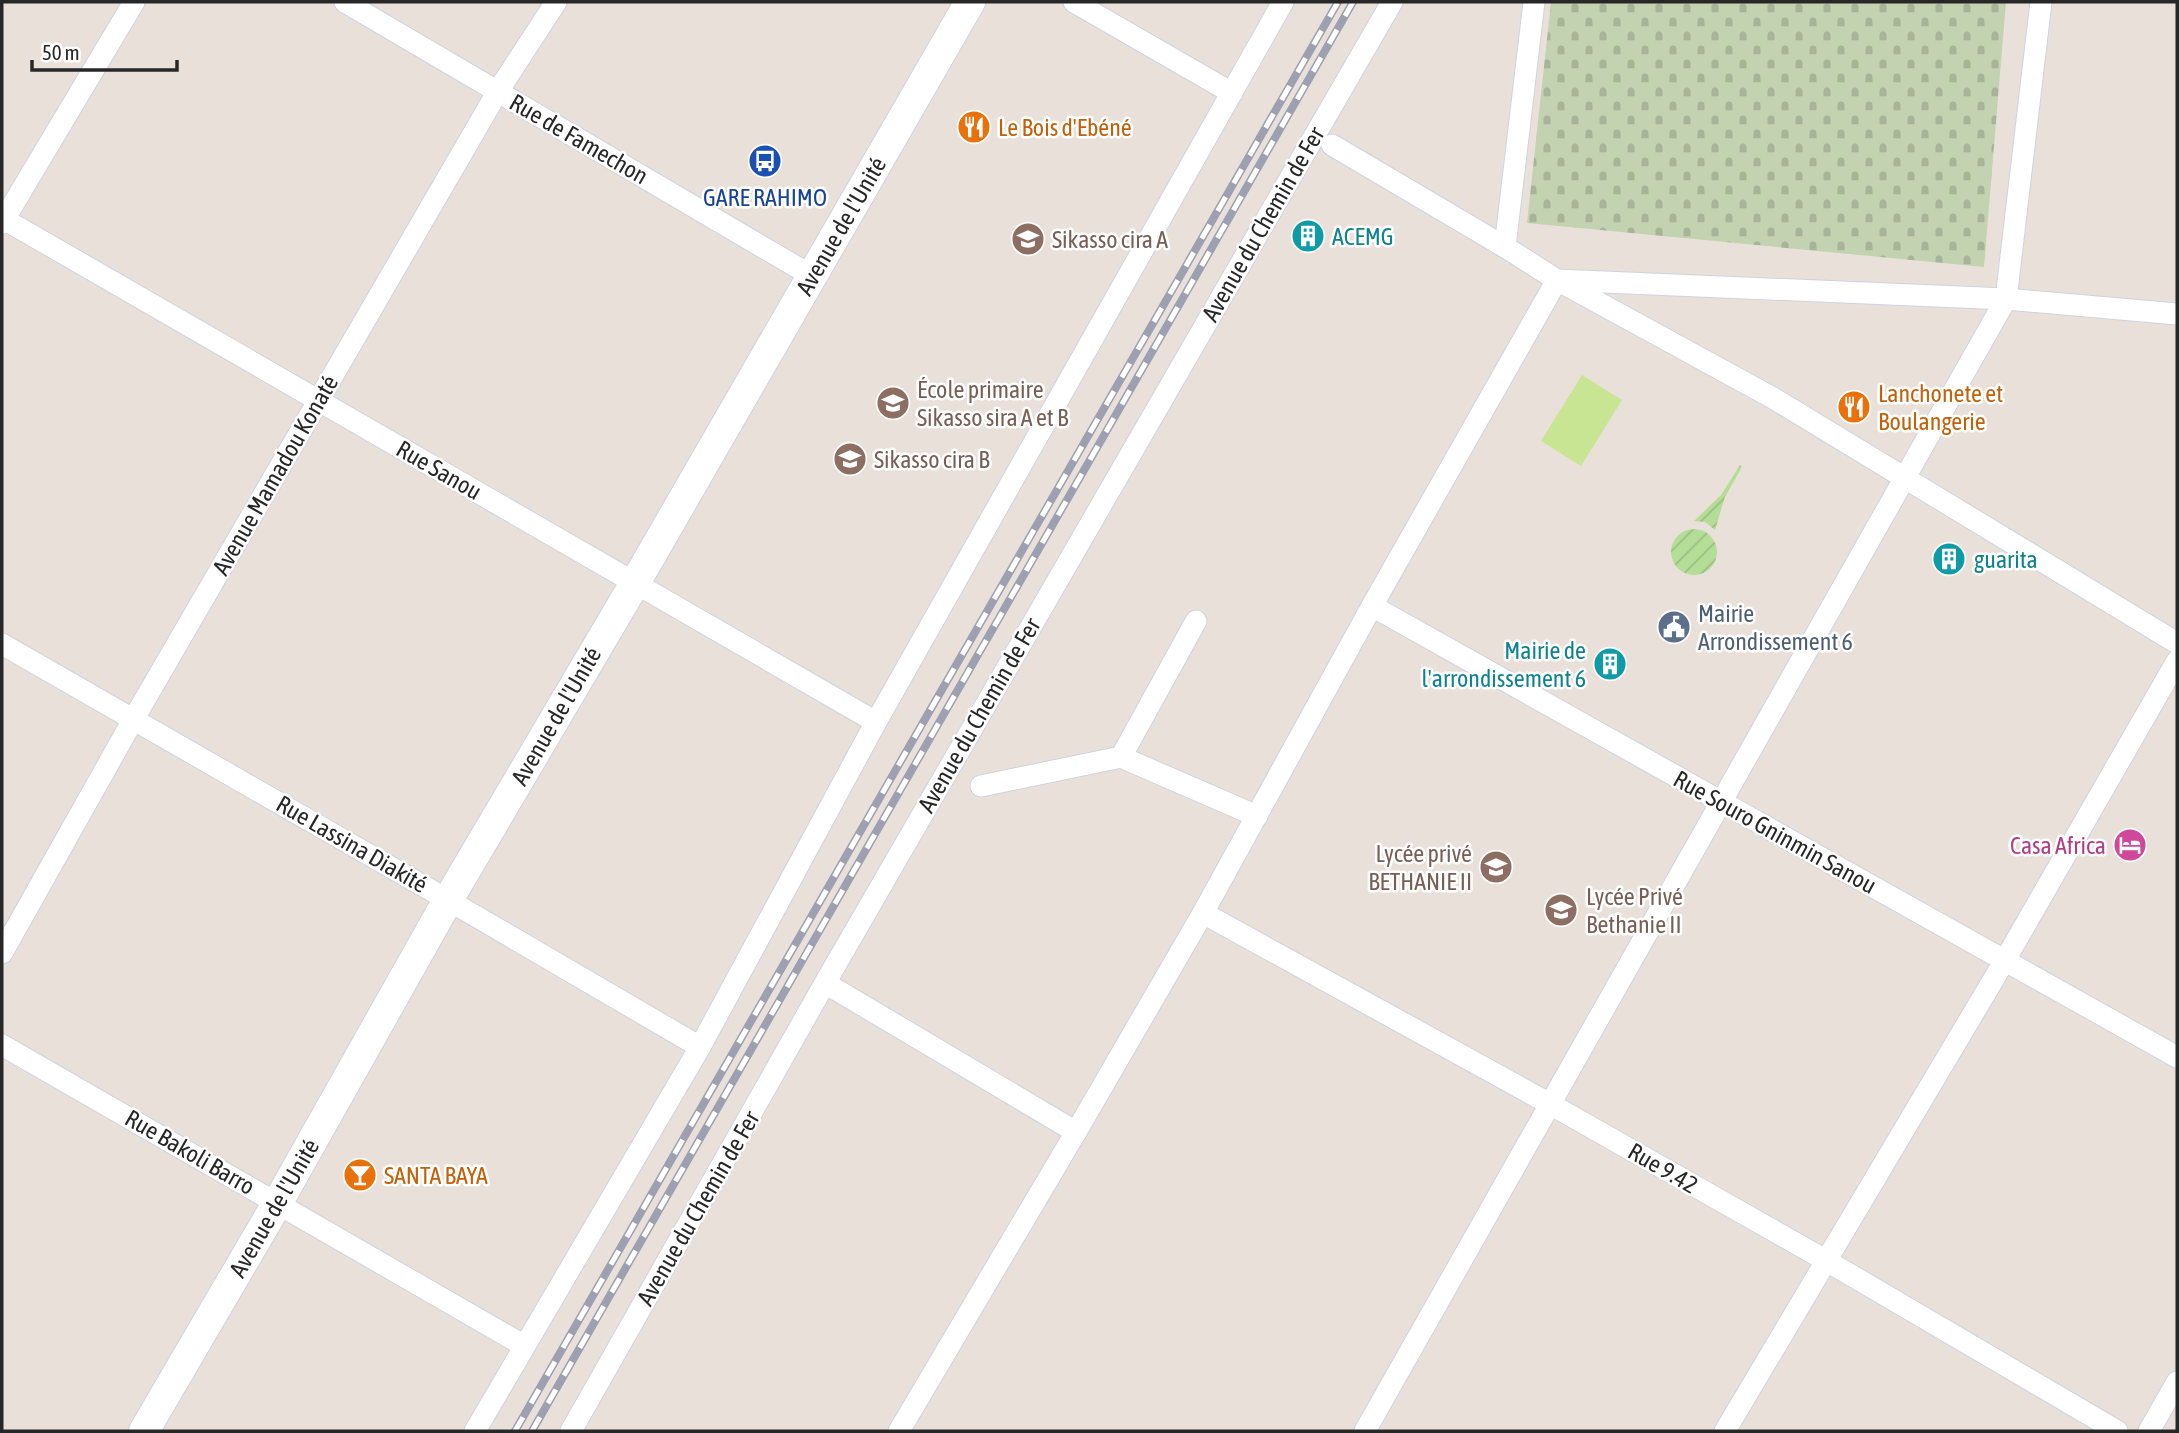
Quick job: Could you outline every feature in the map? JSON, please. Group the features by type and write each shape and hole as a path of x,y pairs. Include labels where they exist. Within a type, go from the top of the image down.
{"street":[{"path":"3,220 134,2"},
{"name":"Rue de Famechon","path":"345,2 812,276"},
{"name":"Avenue Mamadou Konaté","path":"2,953 133,720 498,91 556,2"},
{"name":"Avenue de l'Unité","path":"144,1431 278,1202 448,900 635,583 970,2"},
{"path":"1074,2 1232,93"},
{"path":"475,1431 700,1047 876,722 1283,2"},
{"name":"Avenue du Chemin de Fer","path":"571,1431 825,983 1392,2"},
{"path":"1505,247 1534,2"},
{"path":"1374,1428 1550,1104 2006,299 2041,2"},
{"path":"1332,145 1557,280 1773,398 2177,643"},
{"name":"Rue Sanou","path":"3,220 876,722"},
{"path":"1557,280 2006,299 2177,314"},
{"path":"898,1431 1203,913 1372,606 1557,280"},
{"name":"Rue Souro Gninmin Sanou","path":"1372,606 2177,1057"},
{"path":"1121,757 1196,621"},
{"name":"Rue Lassina Diakité","path":"2,644 700,1047"},
{"path":"1725,1431 2005,960 2177,660"},
{"path":"981,786 1121,757 1257,816"},
{"name":"Rue 9.42","path":"1203,913 1550,1104 1827,1261 2117,1431"},
{"path":"825,983 1076,1132"},
{"name":"Rue Bakoli Barro","path":"2,1045 523,1345"},
{"path":"2149,1431 2177,1382"}],"green space":[{"path":"1551,2 2006,2 1984,267 1527,223"},
{"path":"1582,375 1622,400 1581,466 1541,441"},
{"path":"1740,465 1742,467 1725,497 1715,530 1705,522 1694,521 1721,495"},
{"path":"1694,529 1710,536 1717,552 1710,568 1694,575 1678,568 1671,552 1678,536"}],"railway":[{"path":"515,1431 1338,2"},
{"path":"532,1431 1353,2"}],"place":[{"name":"Le Bois d'Ebéné","path":"974,127"},
{"name":"GARE RAHIMO","path":"765,161"},
{"name":"ACEMG","path":"1308,236"},
{"name":"Sikasso cira A","path":"1028,239"},
{"name":"École primaire Sikasso sira A et B","path":"893,403"},
{"name":"Lanchonete et Boulangerie","path":"1854,407"},
{"name":"Sikasso cira B","path":"850,459"},
{"name":"guarita","path":"1949,559"},
{"name":"Mairie Arrondissement 6","path":"1674,627"},
{"name":"Mairie de l'arrondissement 6","path":"1610,664"},
{"name":"Casa Africa","path":"2130,845"},
{"name":"Lycée privé BETHANIE II","path":"1496,867"},
{"name":"Lycée Privé Bethanie II","path":"1561,910"},
{"name":"SANTA BAYA","path":"360,1175"}]}
